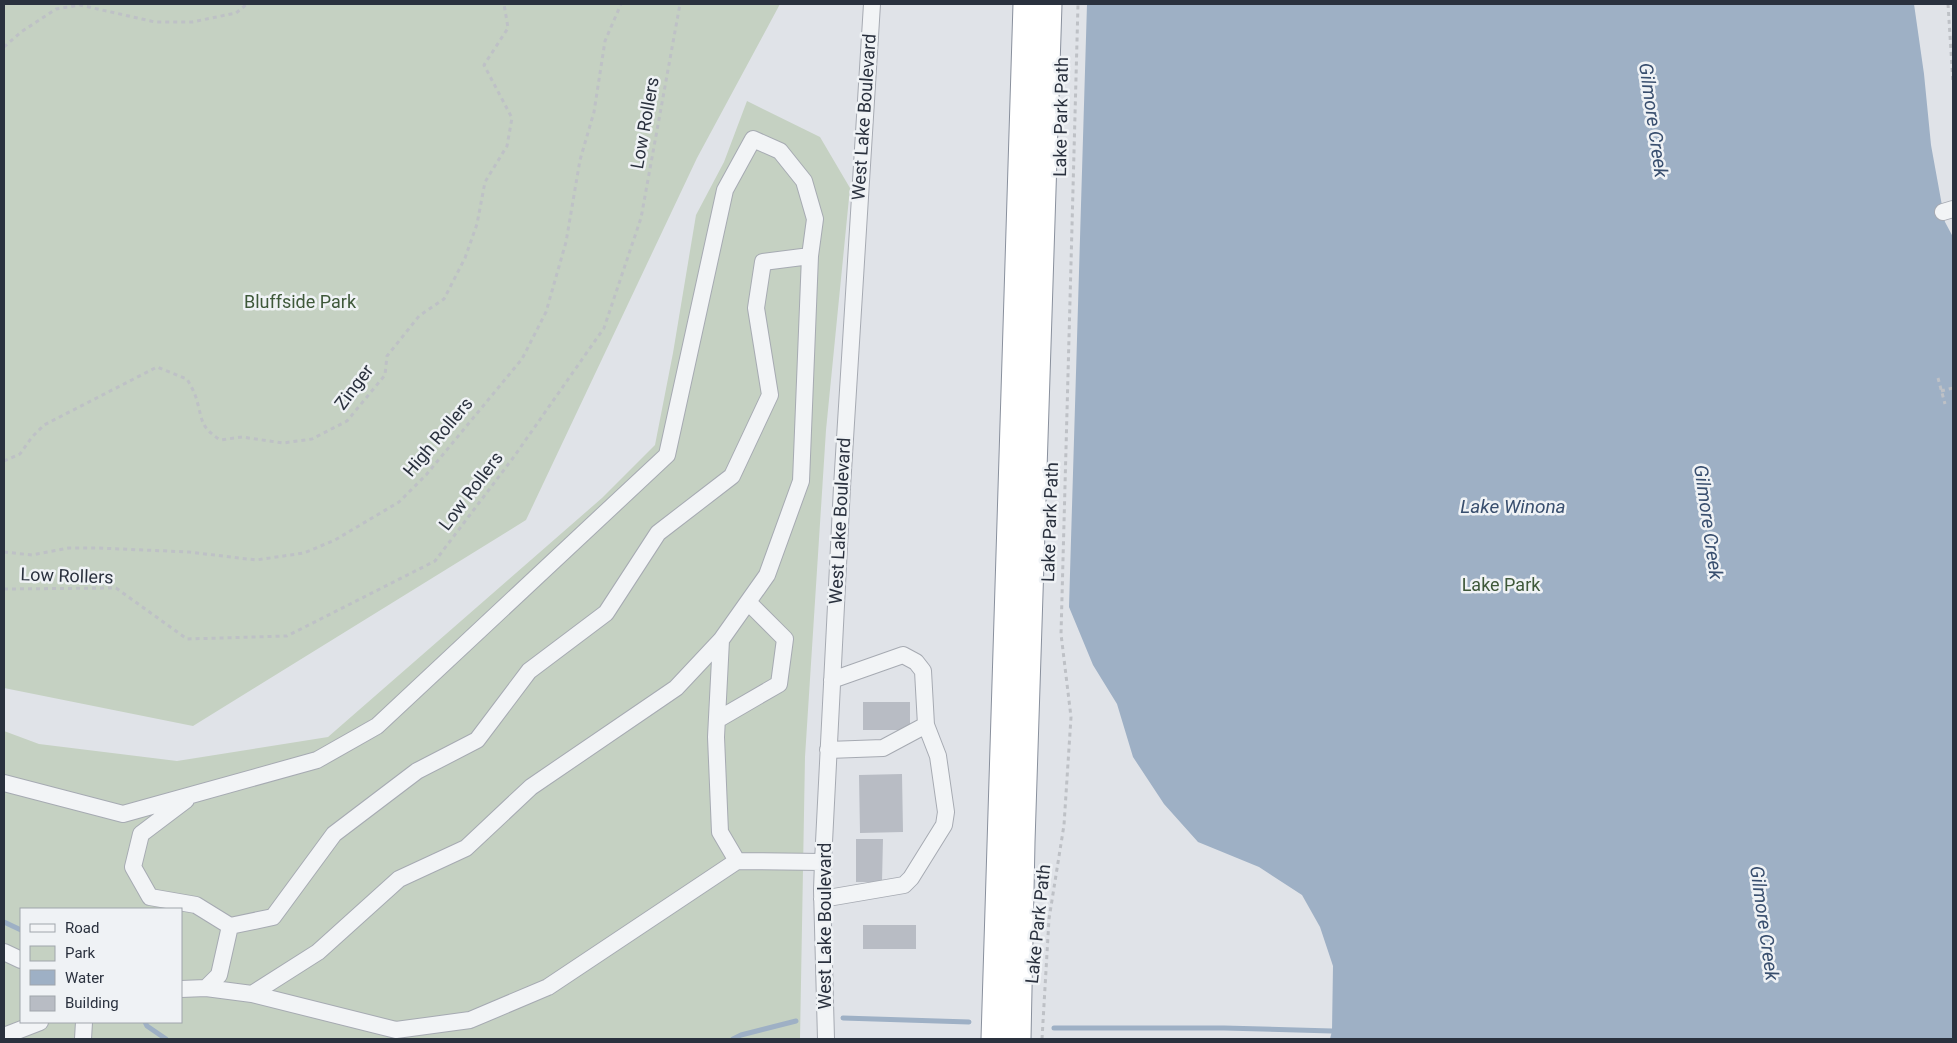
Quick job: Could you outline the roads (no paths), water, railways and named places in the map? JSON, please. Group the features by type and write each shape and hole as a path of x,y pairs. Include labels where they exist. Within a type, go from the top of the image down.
{"highway":[{"path":"994,1039 1026,4"},
{"path":"1018,1039 1022,832 1049,4"}],"street":[{"name":"West Lake Boulevard","path":"826,1039 822,899 823,862 842,487 872,4"},
{"path":"4,783 123,814 317,760 377,726 667,455 725,190 753,138 780,151 804,181 815,220 810,256 801,481 767,576 721,640 676,688 531,787 466,848 400,879 318,952 252,994"},
{"path":"195,794 141,834 133,867 150,897 196,905 230,926 274,917 334,834 417,771 478,740 529,670 606,613 658,533 732,476 770,395 756,308 763,262 810,256"},
{"path":"717,720 778,684 785,639 748,602"},
{"path":"721,640 717,720 720,832 737,861"},
{"path":"822,899 904,885 911,878 944,825 946,812 938,756 926,724 923,671 916,662 903,656 832,680"},
{"path":"828,750 883,748 926,724"},
{"path":"182,989 206,988 252,994 397,1034 470,1020 548,987 737,861 823,862"},
{"path":"206,988 219,975 230,926"},
{"path":"4,952 20,960"},
{"path":"4,1036 37,1023"},
{"path":"84,1023 84,1039"}],"water":[{"name":"Lake Winona","path":"1087,4 1914,4 1924,74 1931,145 1945,222 1953,237 1953,1039 1330,1039 1332,1031 1333,966 1320,927 1302,895 1259,867 1198,842 1164,804 1133,757 1117,704 1093,665 1069,607"}],"waterway":[{"path":"4,922 20,930"},
{"path":"843,1018 969,1022"},
{"path":"733,1039 741,1035 796,1021"},
{"path":"146,1023 166,1039"},
{"path":"1054,1028 1224,1028 1332,1031"}],"water label":[{"name":"Gilmore Creek","path":"1654,120"},
{"name":"Gilmore Creek","path":"1709,522"},
{"name":"Gilmore Creek","path":"1765,923"}],"park label":[{"name":"Bluffside Park","path":"300,302"},
{"name":"Lake Park","path":"1501,585"}]}
